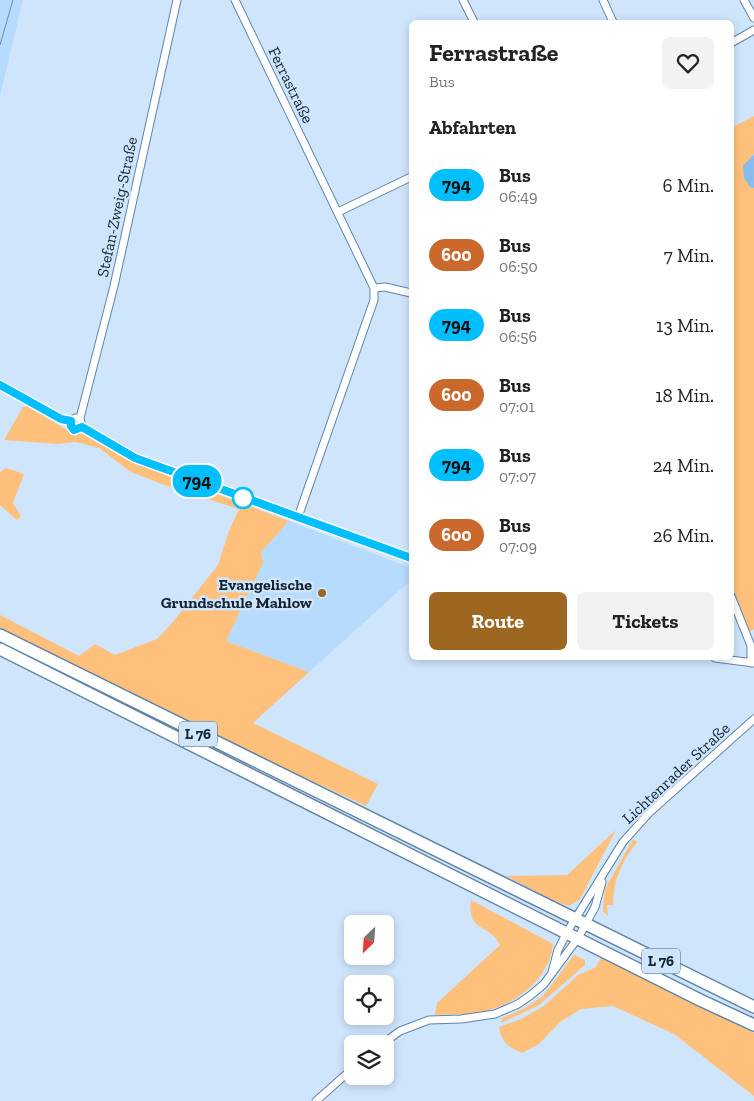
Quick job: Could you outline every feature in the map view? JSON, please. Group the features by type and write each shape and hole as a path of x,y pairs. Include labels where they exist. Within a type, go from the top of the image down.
{"main road":[{"name":"L 76","path":"0,635 754,1007"},
{"name":"L 76","path":"0,649 700,1000 754,1025"}],"street":[{"name":"Stefan-Zweig-Straße","path":"80,418 114,286 177,0"},
{"name":"Ferrastraße","path":"235,0 374,288 374,300 298,517"},
{"path":"463,0 473,20"},
{"path":"603,0 613,20"},
{"path":"744,0 754,18"},
{"path":"734,41 754,30"},
{"path":"338,212 409,178"},
{"path":"374,288 385,287 409,293"},
{"path":"0,385 61,419 71,421 75,418 80,418 83,423 82,427"},
{"path":"71,421 73,429 78,430 82,427"},
{"path":"82,427 135,458 409,557"},
{"path":"730,660 752,663 751,646 734,604"},
{"name":"Lichtenrader Straße","path":"552,972 558,950 567,932 604,874 614,854 636,825 754,719"},
{"name":"Lichtenrader Straße","path":"394,1035 400,1031 429,1020 477,1018 507,1010 538,990 578,938 586,924 595,907 604,874"},
{"path":"316,1101 344,1076"}],"shaded area":[{"path":"0,0 23,0 0,96"},
{"path":"754,116 754,154 752,155 750,187 754,188 754,629 751,631 748,630 734,595 734,126"},
{"path":"754,154 754,188 750,187 744,178 743,166"},
{"path":"28,406 73,434 83,434 130,461 289,521 261,552 263,563 226,641 309,672 253,723 378,784 366,806 174,717 0,629 0,615 79,656 95,644 115,655 157,639 218,565 229,531 239,509 167,486 131,472 99,448 76,442 58,444 4,440 23,407"},
{"path":"6,468 24,474 13,503 21,516 17,520 0,505 0,472"},
{"name":"Evangelische Grundschule Mahlow","path":"289,521 409,567 409,582 309,672 226,641 263,563 261,552"},
{"path":"616,830 580,899 569,906 552,900 506,876 567,875"},
{"path":"633,839 637,842 619,871 613,896 613,905 607,905 608,916 603,911 605,889"},
{"path":"471,900 553,944 550,957 545,969 537,979 518,997 494,1009 481,1012 435,1015 437,1003 500,945 490,933 480,927 472,918"},
{"path":"574,955 585,960 585,965 539,1005 501,1023 502,1018 525,1008 543,996"},
{"path":"602,956 754,1033 754,1096 674,1034 613,1006 581,1009 560,1022 539,1044 522,1053 506,1043 499,1027 521,1019 544,1006 578,975 596,967"}],"tram line":[{"path":"0,45 13,0"}],"bus line":[{"name":"794","path":"0,385 61,419 71,421 71,426 74,430 82,427 135,458 409,557"}],"place":[{"name":"Evangelische Grundschule Mahlow","path":"322,593"}]}
